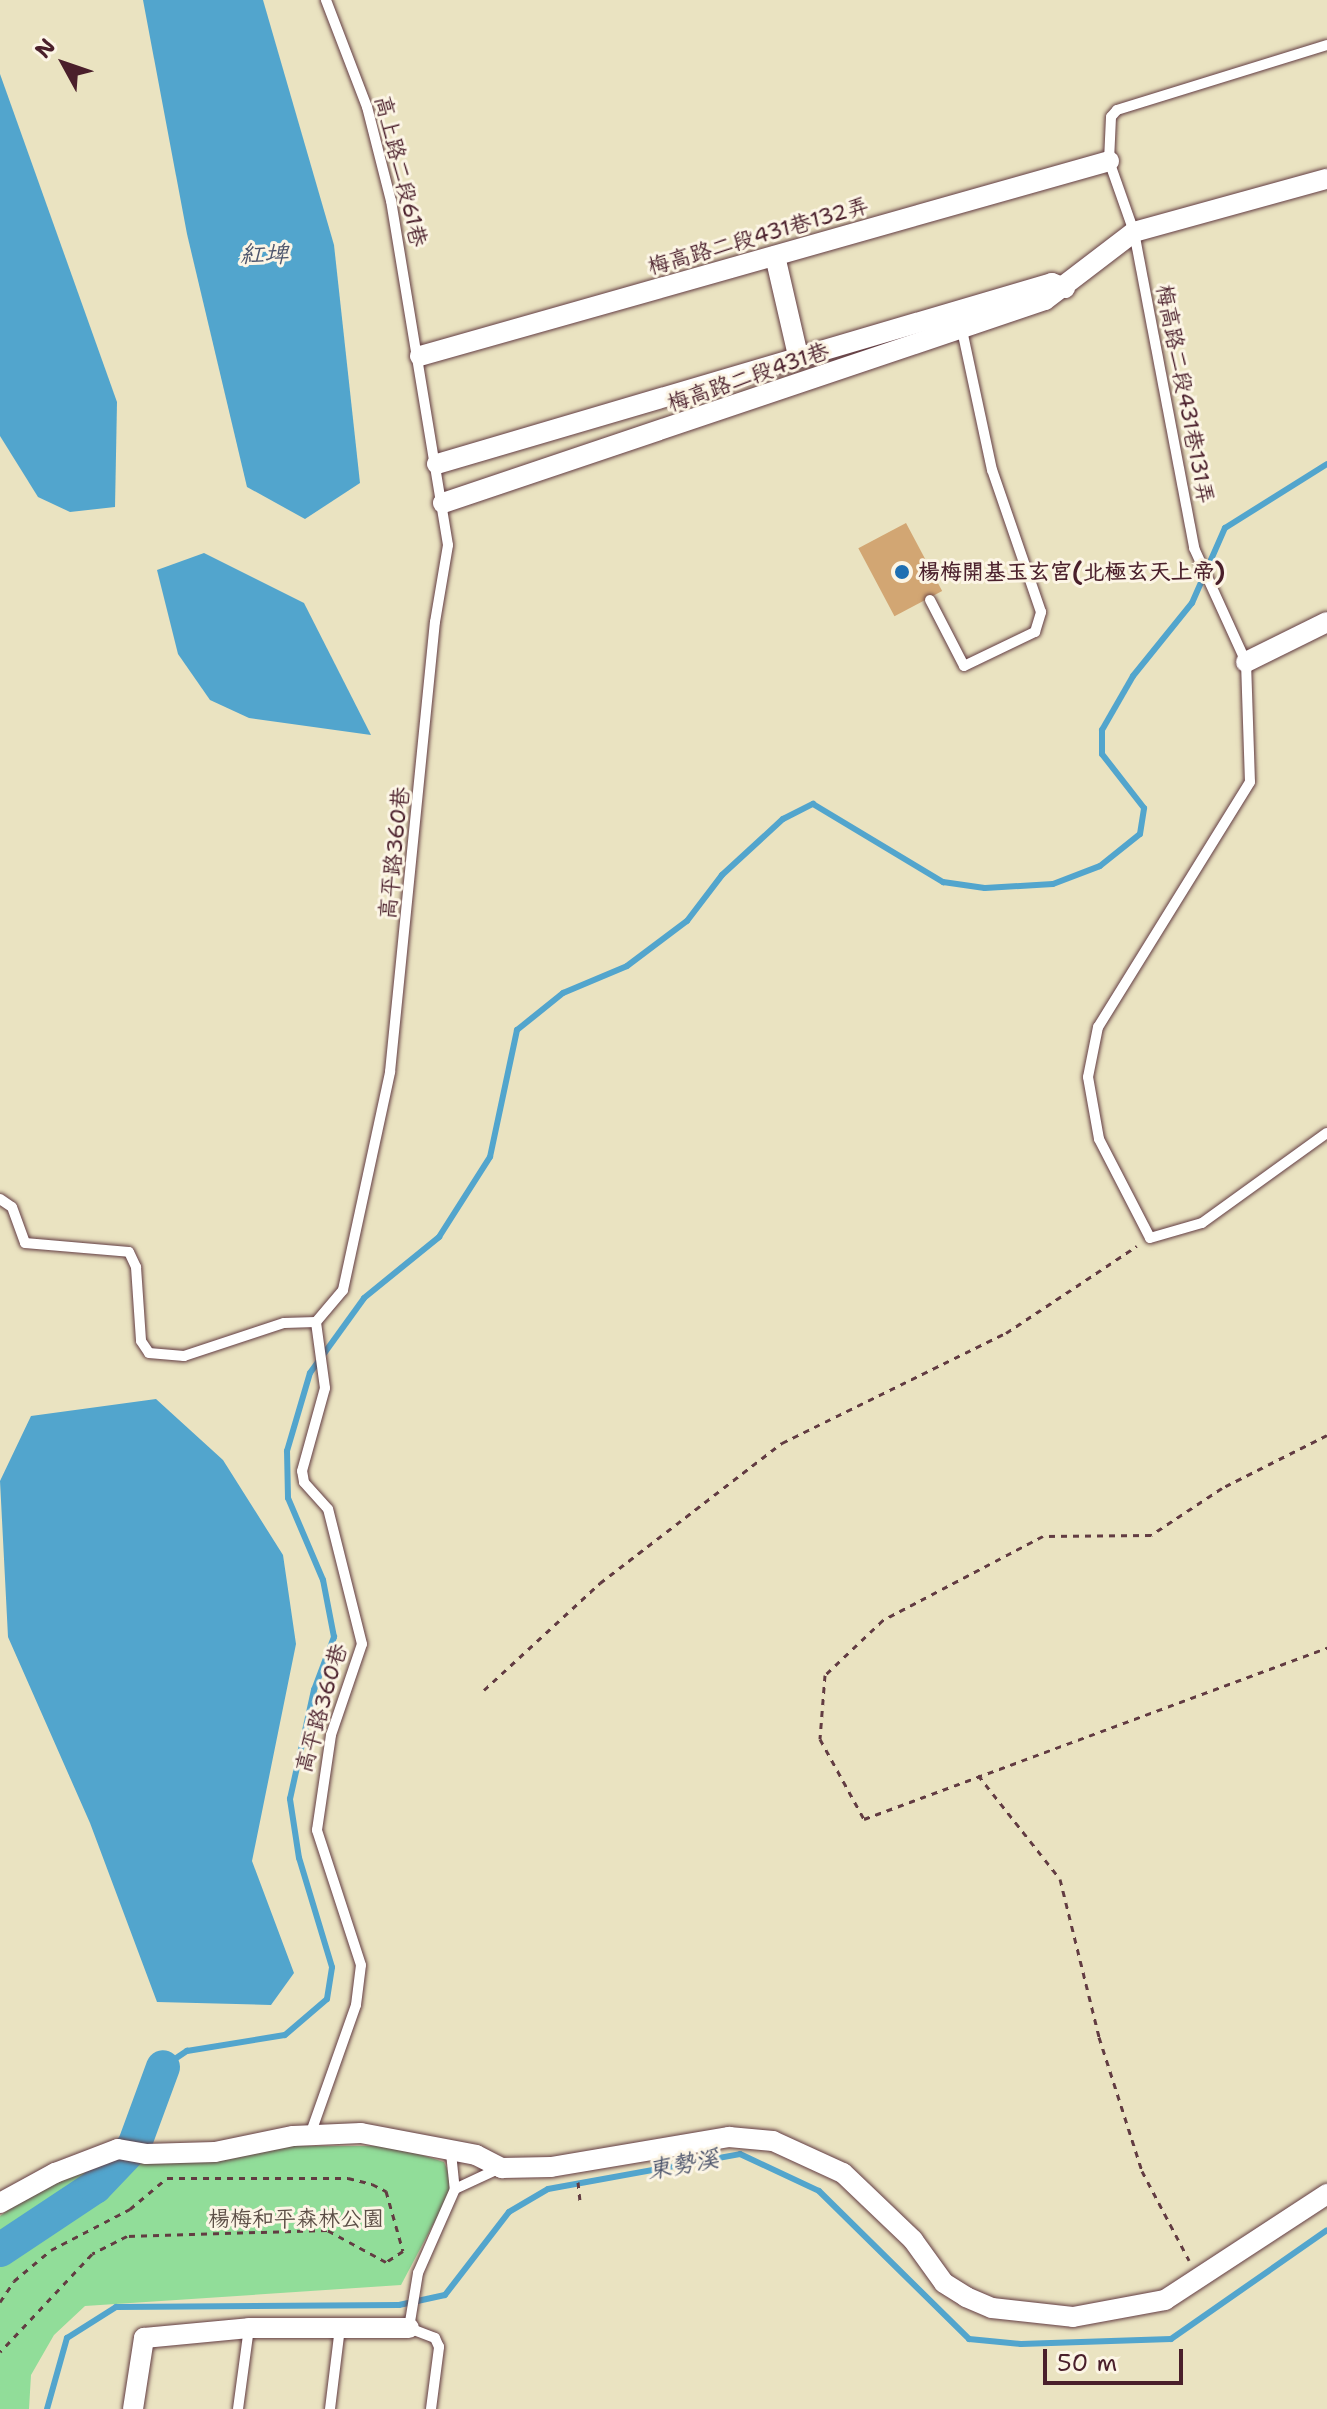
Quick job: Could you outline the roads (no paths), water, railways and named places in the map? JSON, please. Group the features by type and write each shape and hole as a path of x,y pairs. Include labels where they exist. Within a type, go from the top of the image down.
{"street":[{"name":"梅高路二段431巷132弄","path":"420,356 1109,161"},
{"name":"梅高路二段431巷","path":"443,503 1045,300 1065,288 1134,232 1327,179"},
{"path":"775,256 798,356"},
{"name":"梅高路二段431巷","path":"437,464 1052,283 1065,288"},
{"path":"1246,662 1327,622"},
{"path":"0,2203 55,2173 118,2149 146,2154 215,2152 310,2135 361,2133 451,2153 476,2155 502,2168 551,2167 699,2138 773,2141 843,2173 913,2240 944,2283 992,2308 1073,2317 1120,2312 1165,2300 1200,2281 1327,2194"},
{"path":"133,2409 144,2338 249,2328 409,2328"}],"lane":[{"name":"高上路二段61巷","path":"326,0 367,107 420,356"},
{"path":"1109,161 1111,117 1117,110 1327,45"},
{"name":"梅高路二段431巷131弄","path":"1109,161 1134,232 1201,563 1246,662"},
{"path":"930,600 964,666 1035,632 1041,612 992,470 962,330"},
{"name":"高平路360巷","path":"310,2135 356,2005 361,1965 317,1830 331,1735 362,1644 328,1509 304,1482 302,1471 325,1388 316,1322 343,1290 390,1072 435,622 448,545 420,356"},
{"path":"1246,662 1250,782 1098,1027 1088,1077 1099,1139 1150,1238 1202,1223 1327,1133"},
{"path":"0,1199 12,1207 25,1243 129,1252 136,1267 141,1341 149,1353 184,1356 284,1323 316,1322"},
{"path":"431,2409 439,2347 435,2338 409,2328 418,2273 455,2189 451,2153"},
{"path":"455,2189 502,2168"},
{"path":"330,2409 340,2327"},
{"path":"238,2409 249,2328"}],"water":[{"name":"紅埤","path":"143,0 263,0 334,245 360,483 305,519 247,487 187,234"},
{"path":"0,74 117,402 115,507 70,512 38,497 0,436"},
{"path":"204,553 304,603 371,735 249,718 210,700 178,654 157,570"},
{"path":"156,1399 223,1460 283,1555 296,1644 252,1861 294,1973 271,2005 157,2002 90,1823 8,1637 0,1481 31,1416"}],"waterway":[{"path":"163,2067 187,2051 285,2035 327,1999 332,1967 299,1858 290,1799 314,1690 334,1637 323,1580 288,1498 287,1451 310,1373 364,1298 439,1237 490,1157 517,1030 563,993 627,966 687,921 722,875 783,819 813,804 943,882 985,888 1053,884 1100,866 1140,834 1144,808 1102,754 1102,730 1133,676 1192,603 1225,528 1327,464"},
{"name":"東勢溪","path":"0,2250 95,2187 134,2146 163,2067"},
{"name":"東勢溪","path":"47,2409 67,2338 116,2307 399,2305 445,2295 509,2212 548,2189 740,2154 819,2191 969,2339 1021,2344 1171,2339 1327,2230"}],"place":[{"name":"楊梅開基玉玄宮(北極玄天上帝)","path":"902,572"}],"park label":[{"name":"楊梅和平森林公園","path":"296,2219"}]}
